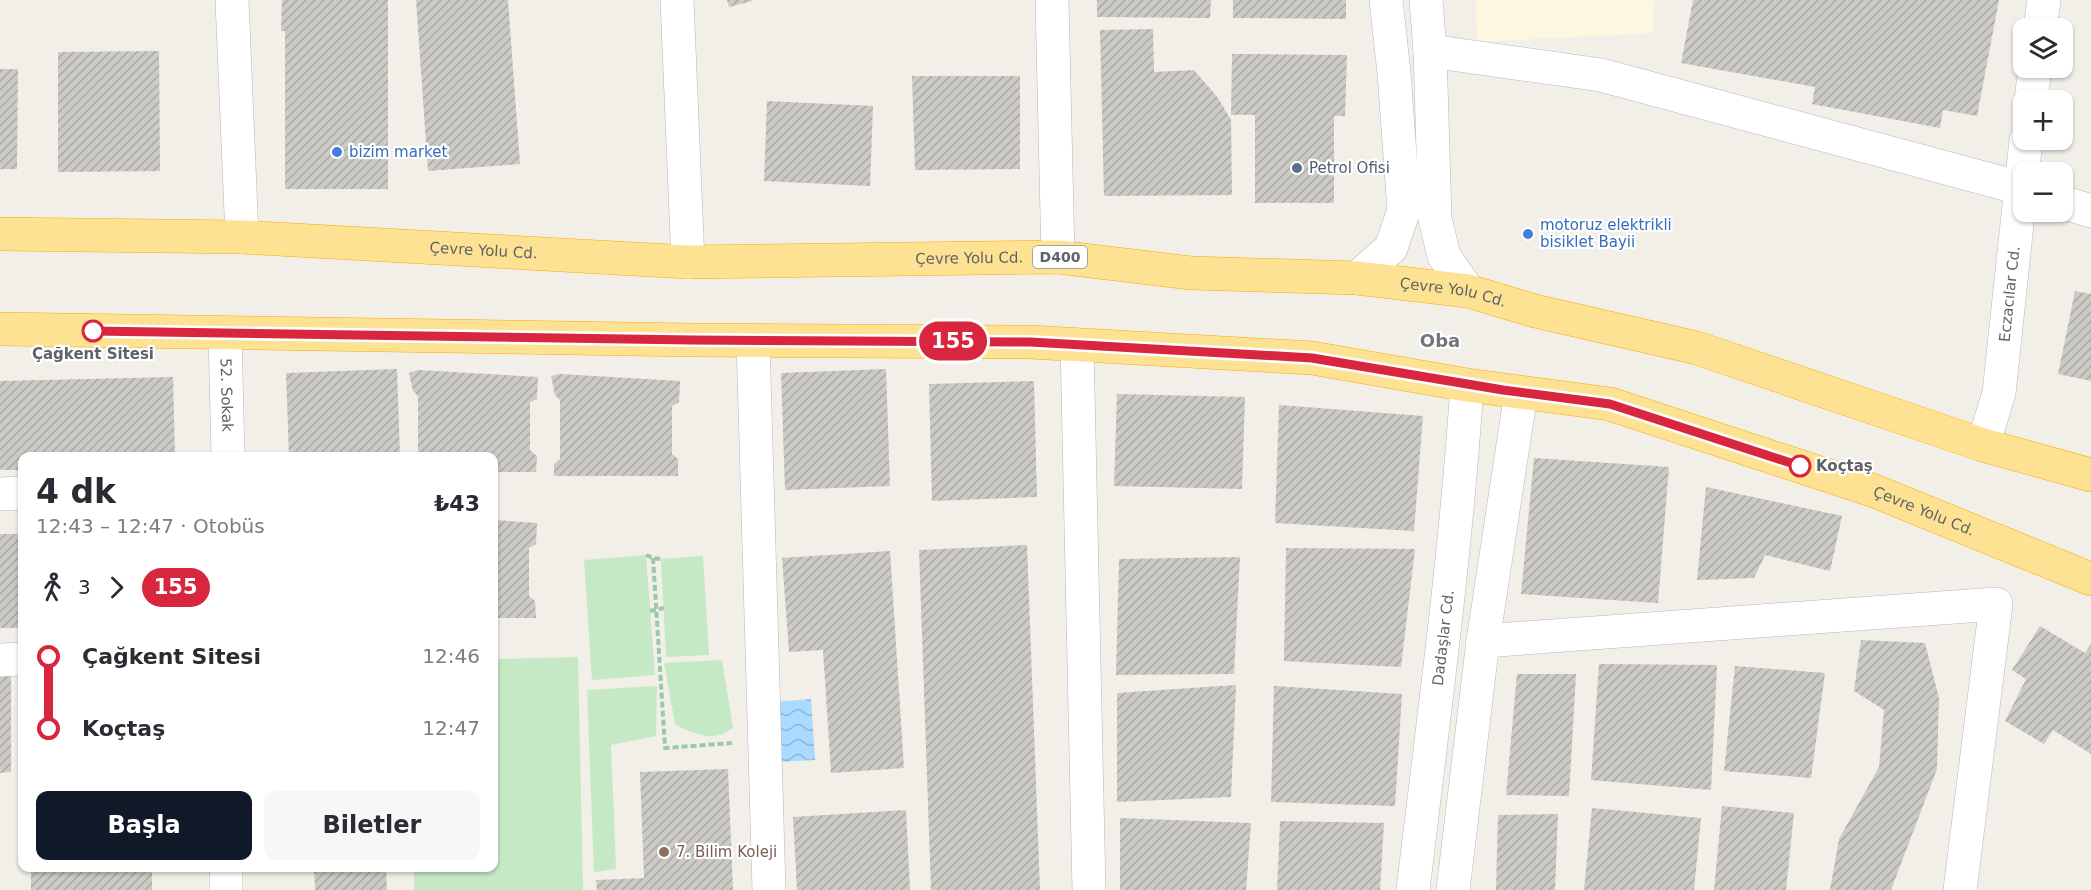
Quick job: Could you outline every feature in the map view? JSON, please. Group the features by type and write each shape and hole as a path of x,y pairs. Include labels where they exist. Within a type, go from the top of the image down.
{"highway":[{"name":"Çevre Yolu Cd.","path":"0,234 243,237 688,262 1058,257 1191,273 1357,278 1468,291 1535,311 1697,348 1983,445 2091,475"},
{"name":"Çevre Yolu Cd.","path":"0,329 1030,342 1312,358 1467,385 1610,404 1872,489 2091,579"}],"street":[{"path":"232,0 243,237"},
{"path":"677,0 688,262"},
{"path":"1052,0 1058,257"},
{"path":"1357,278 1391,248 1404,210 1386,0"},
{"path":"1426,0 1430,51 1435,219 1444,256 1468,291"},
{"path":"2041,18 2044,0"},
{"path":"1430,51 1601,75 2013,186"},
{"path":"2073,205 2091,211"},
{"name":"Eczacılar Cd.","path":"1983,445 1999,393 2018,222"},
{"name":"52. Sokak","path":"225,333 228,452"},
{"path":"753,340 769,890"},
{"path":"1077,345 1089,890"},
{"name":"Dadaşlar Cd.","path":"1413,890 1444,624 1467,385"},
{"path":"1453,890 1483,641 1521,393"},
{"path":"0,494 18,493"},
{"path":"1483,641 1996,604 1960,890"},
{"path":"0,660 18,659"},
{"path":"225,890 226,872"}],"path":[{"path":"646,555 661,559"},
{"path":"653,558 665,748 766,741"},
{"path":"650,611 664,608"}],"shaded area":[{"path":"1476,0 1654,0 1653,33 1477,42"}],"green space":[{"path":"646,555 655,675 592,680 584,560"},
{"path":"703,556 709,655 666,657 661,559"},
{"path":"578,657 583,890 414,890 414,872 498,872 498,659"},
{"path":"722,660 733,728 721,734 708,736 691,732 675,724 664,663"},
{"path":"657,686 656,736 611,745 616,869 594,872 587,690"}],"water":[{"path":"811,699 815,760 778,762 774,702"}],"building":[{"path":"282,0 388,0 388,189 285,189 285,31 281,31"},
{"path":"416,0 508,0 520,164 428,171"},
{"path":"727,0 752,0 752,1 729,7"},
{"path":"1097,0 1211,0 1210,18 1097,17"},
{"path":"1233,0 1346,0 1346,19 1233,18"},
{"path":"1693,0 1999,0 1977,116 1943,110 1940,128 1812,104 1815,87 1681,63"},
{"path":"1153,29 1154,72 1194,70 1218,98 1231,120 1232,195 1104,196 1100,30"},
{"path":"159,51 160,171 58,172 58,52"},
{"path":"1232,54 1347,55 1345,116 1334,116 1334,203 1255,203 1255,115 1231,115"},
{"path":"0,69 18,69 17,169 0,169"},
{"path":"912,76 1020,76 1020,169 915,170"},
{"path":"767,101 873,106 870,186 764,181"},
{"path":"2075,291 2091,294 2091,381 2058,374"},
{"path":"397,369 400,452 289,452 286,373"},
{"path":"886,369 890,486 785,490 781,373"},
{"path":"418,370 538,377 537,399 530,402 530,450 537,456 536,472 498,472 498,452 418,452 418,396 413,391 409,373"},
{"path":"560,374 680,381 679,402 672,406 672,454 678,459 678,476 554,476 554,464 560,459 560,400 555,395 551,376"},
{"path":"173,377 175,452 18,452 18,470 0,470 0,381"},
{"path":"1034,381 1037,497 932,501 929,384"},
{"path":"1117,394 1245,397 1242,489 1114,486"},
{"path":"1279,405 1423,416 1414,531 1275,523"},
{"path":"1534,458 1669,467 1658,603 1521,594"},
{"path":"1706,487 1842,516 1830,571 1765,555 1754,578 1697,580"},
{"path":"498,520 537,523 536,544 529,548 529,596 535,601 536,618 498,618"},
{"path":"0,534 18,534 18,628 0,628"},
{"path":"1027,545 1040,890 931,890 919,550"},
{"path":"1286,548 1415,549 1401,667 1284,661"},
{"path":"890,551 904,768 831,773 823,650 789,652 782,558"},
{"path":"1240,557 1234,674 1116,675 1119,559"},
{"path":"2040,626 2085,653 2091,644 2091,754 2053,730 2044,744 2005,721 2026,679 2012,670"},
{"path":"1861,640 1925,643 1939,698 1937,769 1891,890 1830,890 1839,839 1879,767 1884,710 1854,691"},
{"path":"1599,664 1717,665 1711,790 1591,780"},
{"path":"1735,666 1825,673 1811,778 1724,771"},
{"path":"0,674 11,674 11,772 0,773"},
{"path":"1517,674 1576,674 1569,796 1506,795"},
{"path":"1236,685 1231,797 1117,802 1117,693"},
{"path":"1274,686 1402,694 1395,806 1271,802"},
{"path":"728,769 733,890 597,890 596,880 644,878 640,772"},
{"path":"1722,806 1794,813 1786,890 1714,890"},
{"path":"1592,808 1701,818 1694,890 1584,890"},
{"path":"906,810 910,890 797,890 793,817"},
{"path":"1558,814 1555,890 1496,890 1498,815"},
{"path":"1120,818 1251,823 1246,890 1120,890"},
{"path":"1280,821 1384,823 1380,890 1277,890"},
{"path":"31,872 152,872 152,890 31,890"},
{"path":"314,872 386,872 387,890 315,890"}],"bus line":[{"name":"155","path":"93,331 692,340 1030,342 1312,358 1467,385 1610,404 1800,466"}],"place":[{"name":"bizim market","path":"337,152"},
{"name":"Petrol Ofisi","path":"1297,168"},
{"name":"motoruz elektrikli bisiklet Bayii","path":"1528,234"},
{"name":"Çağkent Sitesi","path":"93,331"},
{"name":"Koçtaş","path":"1800,466"},
{"name":"7. Bilim Koleji","path":"664,852"}],"district":[{"name":"Oba","path":"1440,341"}]}
